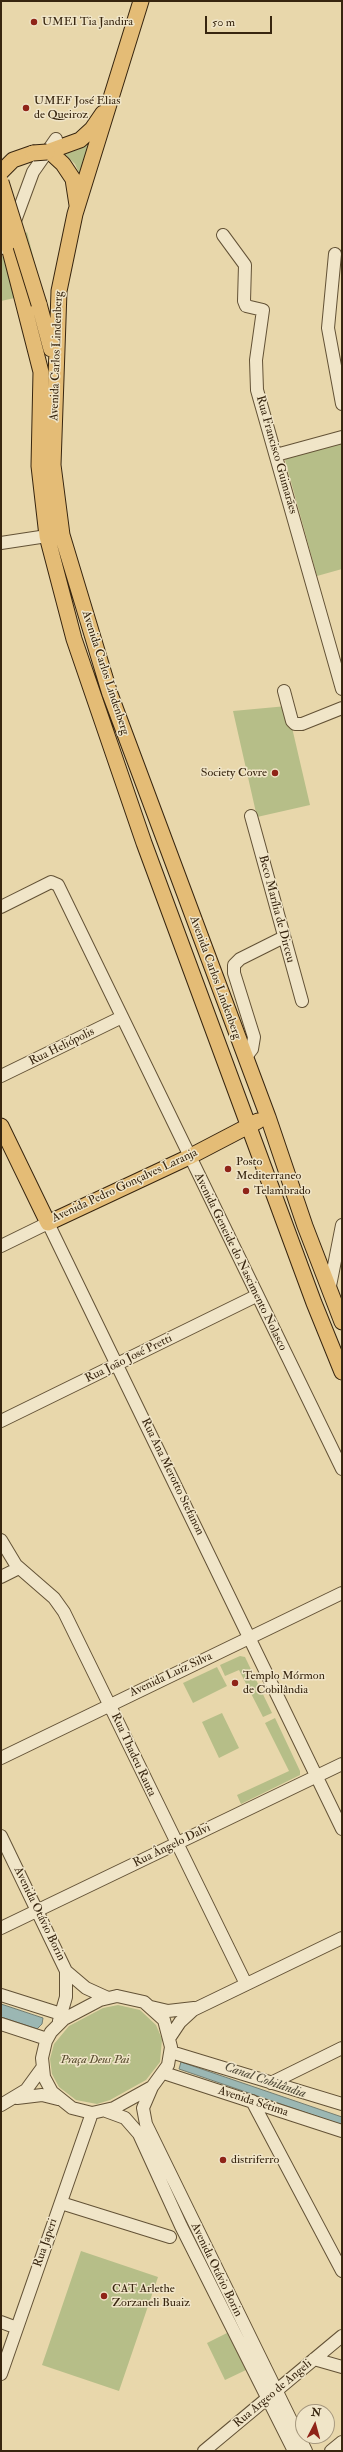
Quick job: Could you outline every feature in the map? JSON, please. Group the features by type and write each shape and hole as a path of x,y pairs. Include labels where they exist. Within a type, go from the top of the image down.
{"main road":[{"name":"Avenida Carlos Lindenberg","path":"141,1 76,214 59,291 39,466 47,536 58,584 89,687 144,843 342,1372"},
{"path":"1,172 12,160 47,149 68,146 86,135 110,101"},
{"path":"47,149 63,164 73,179 77,196 76,214"},
{"path":"1,182 32,305"},
{"path":"1,210 32,305 55,362 49,382"},
{"name":"Avenida Carlos Lindenberg","path":"49,382 53,465 64,542 110,694 268,1117 329,1291 342,1322"},
{"name":"Avenida Pedro Gonçalves Laranja","path":"48,1223 189,1157 249,1125 268,1117"},
{"name":"Rua Ana Merotto Stefanon","path":"1,1126 48,1223"}],"street":[{"path":"1,248 12,229 33,172 47,149"},
{"name":"Rua Francisco Guimarães","path":"223,235 245,265 244,301 246,306 262,310 255,376 342,689"},
{"path":"335,254 328,328 342,404"},
{"path":"276,455 342,438"},
{"path":"1,543 47,536"},
{"path":"284,691 292,721 295,724 302,724 342,708"},
{"name":"Beco Marília de Dirceu","path":"251,816 302,1001"},
{"name":"Avenida Geneide do Nascimento Nolasco","path":"1,907 55,882 122,1017 256,1296 342,1469"},
{"path":"245,1058 252,1049 254,1038 234,973 234,965 240,959 284,937"},
{"name":"Rua Heliópolis","path":"1,1076 122,1017"},
{"name":"Avenida Pedro Gonçalves Laranja","path":"1,1246 48,1223"},
{"name":"Rua Ana Merotto Stefanon","path":"48,1223 342,1829"},
{"path":"329,1291 342,1225"},
{"name":"Rua João José Pretti","path":"1,1421 118,1365 256,1296"},
{"name":"Rua Thadeu Rauta","path":"1,1540 19,1568 61,1607 110,1704 176,1844 246,1984"},
{"path":"1,1577 19,1568"},
{"name":"Avenida Luiz Silva","path":"1,1758 342,1593"},
{"name":"Rua Ângelo Dalvi","path":"1,1928 342,1764"},
{"name":"Avenida Otávio Borin","path":"1,1836 66,1971 86,1988 108,1998"},
{"path":"1,1995 64,2019 108,1998 117,1996 135,1998 152,2007 177,2012 200,2006 342,1938"},
{"name":"Avenida Otávio Borin","path":"56,2017 66,1996 66,1971"},
{"path":"170,2037 180,2022 200,2006"},
{"path":"56,2017 43,2049 42,2068 48,2085 58,2099 72,2108 92,2112 106,2111 152,2087 164,2073 171,2052 170,2037 164,2020 152,2007"},
{"path":"1,2024 47,2039"},
{"path":"271,2083 342,2048"},
{"path":"171,2052 342,2104"},
{"path":"6,2103 26,2090 42,2068"},
{"name":"Avenida Sétima","path":"164,2073 342,2131"},
{"name":"Avenida Otávio Borin","path":"152,2087 144,2102 144,2119 158,2163 271,2395 294,2451"},
{"path":"6,2103 33,2095 58,2099"},
{"path":"252,2101 342,2271"},
{"name":"Avenida Otávio Borin","path":"106,2111 119,2114 130,2122 158,2163"},
{"name":"Rua Japeri","path":"1,2374 92,2112"},
{"path":"60,2203 170,2237"},
{"path":"1,2322 17,2328"},
{"name":"Rua Argeo de Angeli","path":"204,2451 342,2336"},
{"path":"314,2359 342,2367"},
{"name":"Avenida Otávio Borin","path":"271,2395 306,2451"},
{"path":"331,2451 342,2442"}],"green space":[{"path":"90,142 80,175 75,164 65,154 80,149"},
{"path":"27,232 42,292 1,301 1,258"},
{"path":"342,441 342,569 317,576 285,460 290,454"},
{"name":"Society Covre","path":"287,706 310,805 257,817 233,711"},
{"path":"240,1656 245,1657 272,1713 263,1717 239,1670 225,1676 220,1665"},
{"path":"217,1667 227,1686 193,1703 183,1683"},
{"path":"222,1713 239,1748 219,1758 202,1722"},
{"path":"275,1718 300,1771 300,1775 241,1804 237,1795 289,1771 265,1723"},
{"name":"Praça Deus Pai","path":"118,2005 140,2010 156,2025 162,2039 160,2062 146,2080 110,2100 97,2104 76,2100 59,2087 52,2074 50,2059 54,2044 69,2026 103,2008"},
{"path":"81,2251 158,2277 119,2391 42,2365"},
{"path":"227,2333 246,2370 225,2380 207,2343"}],"water":[{"path":"1,2004 43,2018 42,2024 37,2029 1,2017"},
{"path":"181,2062 342,2117 342,2125 179,2069"}],"place":[{"name":"UMEI Tia Jandira","path":"34,22"},
{"name":"UMEF José Elias de Queiroz","path":"26,108"},
{"name":"Society Covre","path":"275,773"},
{"name":"Posto Mediterraneo","path":"228,1169"},
{"name":"Telambrado","path":"246,1191"},
{"name":"Templo Mórmon de Cobilândia","path":"235,1683"},
{"name":"distriferro","path":"223,2160"},
{"name":"CAT Arlethe Zorzaneli Buaiz","path":"104,2296"}],"water label":[{"name":"Canal Cobilândia","path":"265,2081"}]}
